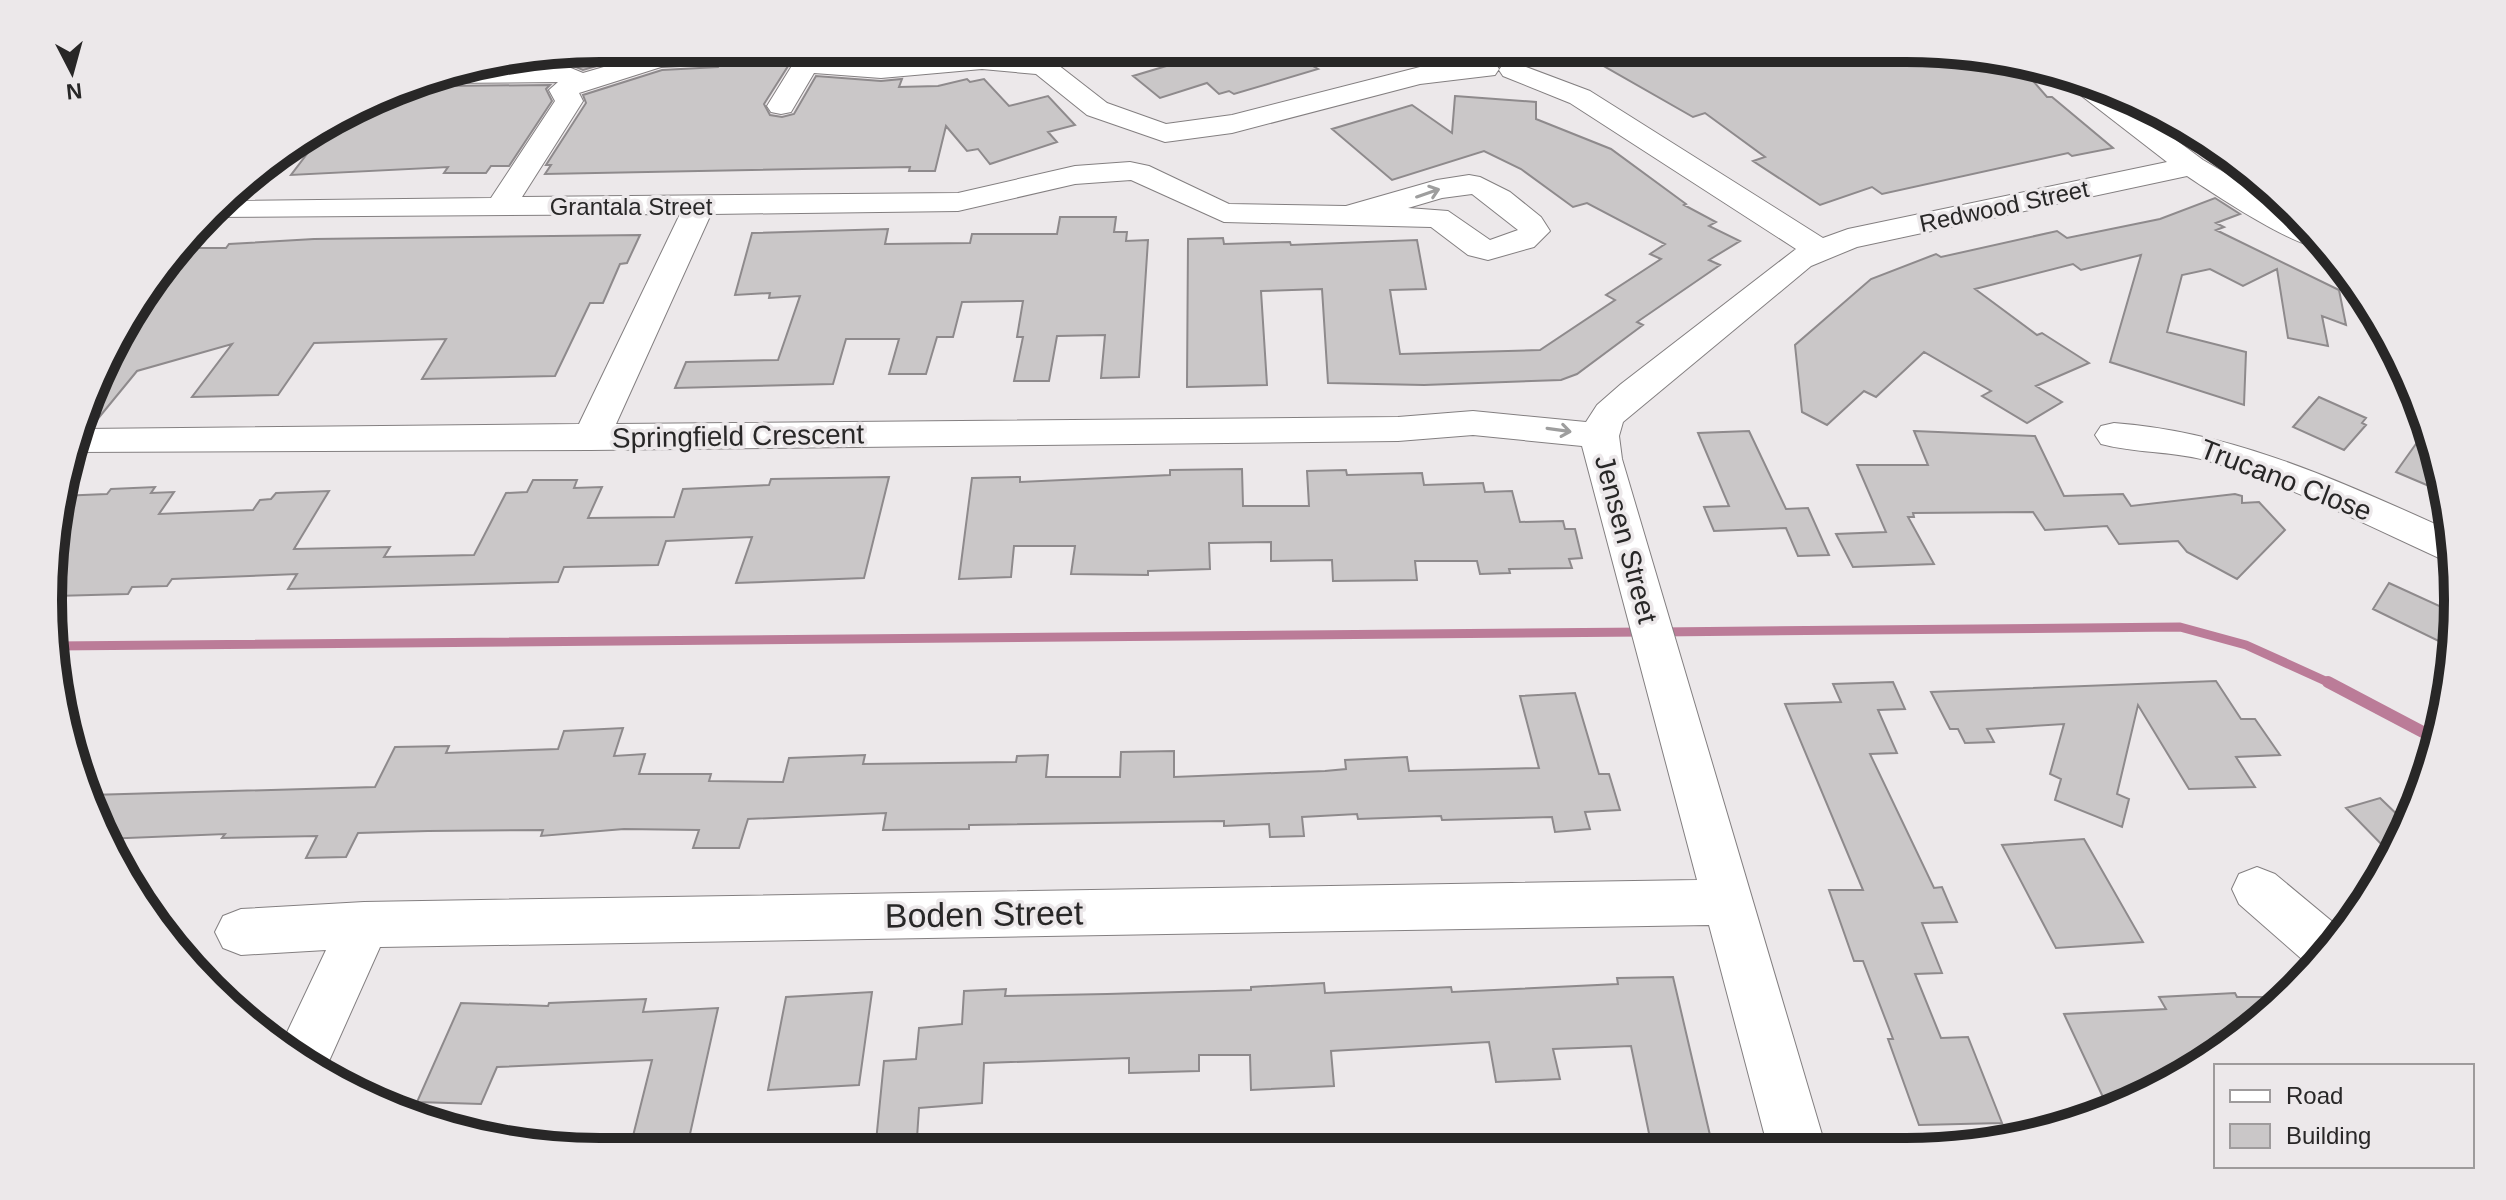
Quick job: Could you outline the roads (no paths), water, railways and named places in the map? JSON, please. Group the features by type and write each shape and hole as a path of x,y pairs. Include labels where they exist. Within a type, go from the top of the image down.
{"street":[{"path":"500,207 569,101 563,90 649,62"},
{"path":"781,106 805,62"},
{"path":"839,62 881,70 971,62"},
{"path":"997,62 1028,64 1051,71 1097,109 1162,132 1182,143 1184,150 1180,172 1190,197"},
{"path":"1350,89 1409,62"},
{"path":"1464,62 1485,69"},
{"path":"1162,132 1233,124 1350,89 1450,70 1513,70 1541,62"},
{"path":"1553,62 1580,97"},
{"path":"1513,70 1580,97 1818,249"},
{"path":"484,75 566,74 580,83"},
{"path":"2100,99 2192,166 2286,220"},
{"path":"1097,109 1104,145 1103,158 1109,164 1134,172 1211,209 1237,215 1353,214 1437,218 1486,251 1505,248 1530,237 1534,231 1487,190 1474,184 1450,186 1353,214"},
{"path":"1181,158 1233,124"},
{"name":"Grantala Street","path":"1048,181 1126,132 1162,132"},
{"name":"Grantala Street","path":"231,210 958,202 1048,181 1165,168 1181,158"},
{"name":"Redwood Street","path":"1818,249 1848,239 2192,166"},
{"path":"591,438 699,206"},
{"name":"Jensen Street","path":"1794,1138 1601,447 1612,411 1800,259 1818,249"},
{"name":"Springfield Crescent","path":"86,441 1398,429 1549,455 1601,447"},
{"name":"Trucano Close","path":"2114,435 2149,436 2221,452 2276,470 2440,542"},
{"path":"2257,889 2320,943"},
{"name":"Boden Street","path":"241,932 364,925 1727,902"},
{"path":"306,1050 364,925"}],"waterway":[{"path":"1660,632 2180,627 2246,645 2331,683"},
{"path":"64,646 1644,632"},
{"path":"2331,683 2427,734"}]}
